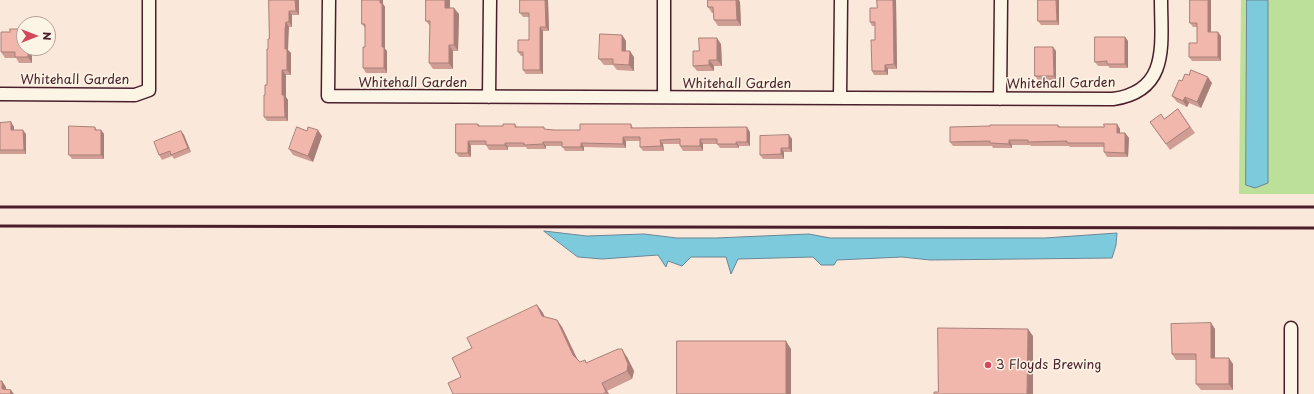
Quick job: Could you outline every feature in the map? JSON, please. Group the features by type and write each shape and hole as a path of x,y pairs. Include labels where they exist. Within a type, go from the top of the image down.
{"street":[{"name":"Whitehall Garden","path":"0,94 135,95 149,90 149,0"},
{"name":"Whitehall Garden","path":"329,0 328,96 1000,99 1113,99 1126,97 1136,93 1144,88 1156,72 1159,62 1161,45 1161,0"},
{"path":"489,97 490,0"},
{"path":"664,0 664,97"},
{"path":"840,98 841,0"},
{"path":"1000,99 1001,0"},
{"path":"1291,328 1291,394"}],"green space":[{"path":"1241,0 1314,0 1314,194 1239,194"}],"water":[{"path":"1247,0 1268,0 1268,183 1255,188 1246,185"},
{"path":"544,231 587,236 644,234 677,238 809,234 830,238 1045,238 1117,233 1116,245 1112,258 930,260 902,257 837,260 834,265 821,265 813,257 738,259 731,274 726,257 691,257 682,266 668,261 666,267 658,255 602,259 578,257"}],"building":[{"path":"269,0 295,0 296,11 289,11 289,22 286,22 285,29 287,70 282,70 282,95 284,95 285,117 264,117 264,95 265,85 267,85 267,49 269,39"},
{"path":"362,0 380,0 380,3 382,3 382,47 384,47 384,68 363,68 365,24 362,24"},
{"path":"426,0 445,0 445,8 454,8 454,45 449,45 449,63 429,63 430,21 426,21"},
{"path":"520,0 545,0 546,27 540,27 540,70 523,70 523,52 518,52 518,40 529,40 529,13 520,13"},
{"path":"708,0 736,0 737,20 714,20 713,7 708,7"},
{"path":"877,0 893,0 894,64 885,65 885,71 872,71 871,40 875,40 875,22 870,22 870,8 877,8"},
{"path":"1038,0 1056,0 1057,21 1038,21"},
{"path":"1190,0 1208,0 1208,32 1218,32 1218,57 1189,57 1189,43 1197,43 1197,23 1190,23"},
{"path":"10,29 16,29 16,56 28,57 15,57 15,52 1,52 1,32 10,32"},
{"path":"600,34 622,35 622,51 630,51 629,65 613,64 613,59 599,59"},
{"path":"1095,37 1125,37 1125,64 1107,64 1107,61 1095,62"},
{"path":"699,38 717,38 717,60 709,60 709,65 693,66 693,51 699,51"},
{"path":"1035,47 1053,47 1054,76 1035,76"},
{"path":"1191,70 1208,77 1197,102 1185,97 1183,101 1172,96 1179,80 1182,81 1185,74 1189,75"},
{"path":"1178,109 1190,127 1166,144 1150,122 1161,114 1164,119"},
{"path":"11,122 11,130 23,130 24,150 0,150 0,123"},
{"path":"456,124 503,126 503,124 515,124 515,127 544,127 544,129 554,130 580,130 580,124 631,124 631,128 747,127 747,142 736,142 736,144 717,144 717,139 700,139 700,146 680,146 680,139 660,140 661,146 640,147 640,137 623,137 623,144 581,143 581,147 562,147 562,142 543,142 543,144 524,145 524,143 505,143 505,145 486,145 486,141 468,141 468,153 456,153"},
{"path":"1104,124 1117,124 1117,133 1125,133 1125,153 1104,152 1104,143 1067,143 1067,141 1028,142 1028,140 1009,140 1009,144 990,143 990,141 950,142 950,127 990,125 1058,125 1058,127 1104,127"},
{"path":"69,126 95,127 95,130 101,130 101,155 69,155"},
{"path":"297,127 307,131 308,127 318,130 308,156 289,149"},
{"path":"181,131 188,148 171,155 170,151 159,155 154,142"},
{"path":"789,135 789,148 781,148 781,154 760,155 760,136"},
{"path":"537,305 542,316 557,320 573,355 580,362 585,360 586,363 618,349 622,349 628,364 627,371 602,383 606,392 603,394 453,394 448,383 461,377 452,358 472,348 467,338"},
{"path":"1211,323 1211,358 1229,358 1229,384 1196,384 1196,354 1172,354 1171,324"},
{"name":"3 Floyds Brewing","path":"938,328 1028,329 1027,394 934,394 934,392 938,392"},
{"path":"677,341 786,341 786,394 677,394"},
{"path":"0,381 2,381 2,389 11,390 10,394 0,394"}],"railway":[{"path":"0,207 1314,207"},
{"path":"0,226 1314,228"}],"place":[{"name":"3 Floyds Brewing","path":"988,365"}]}
